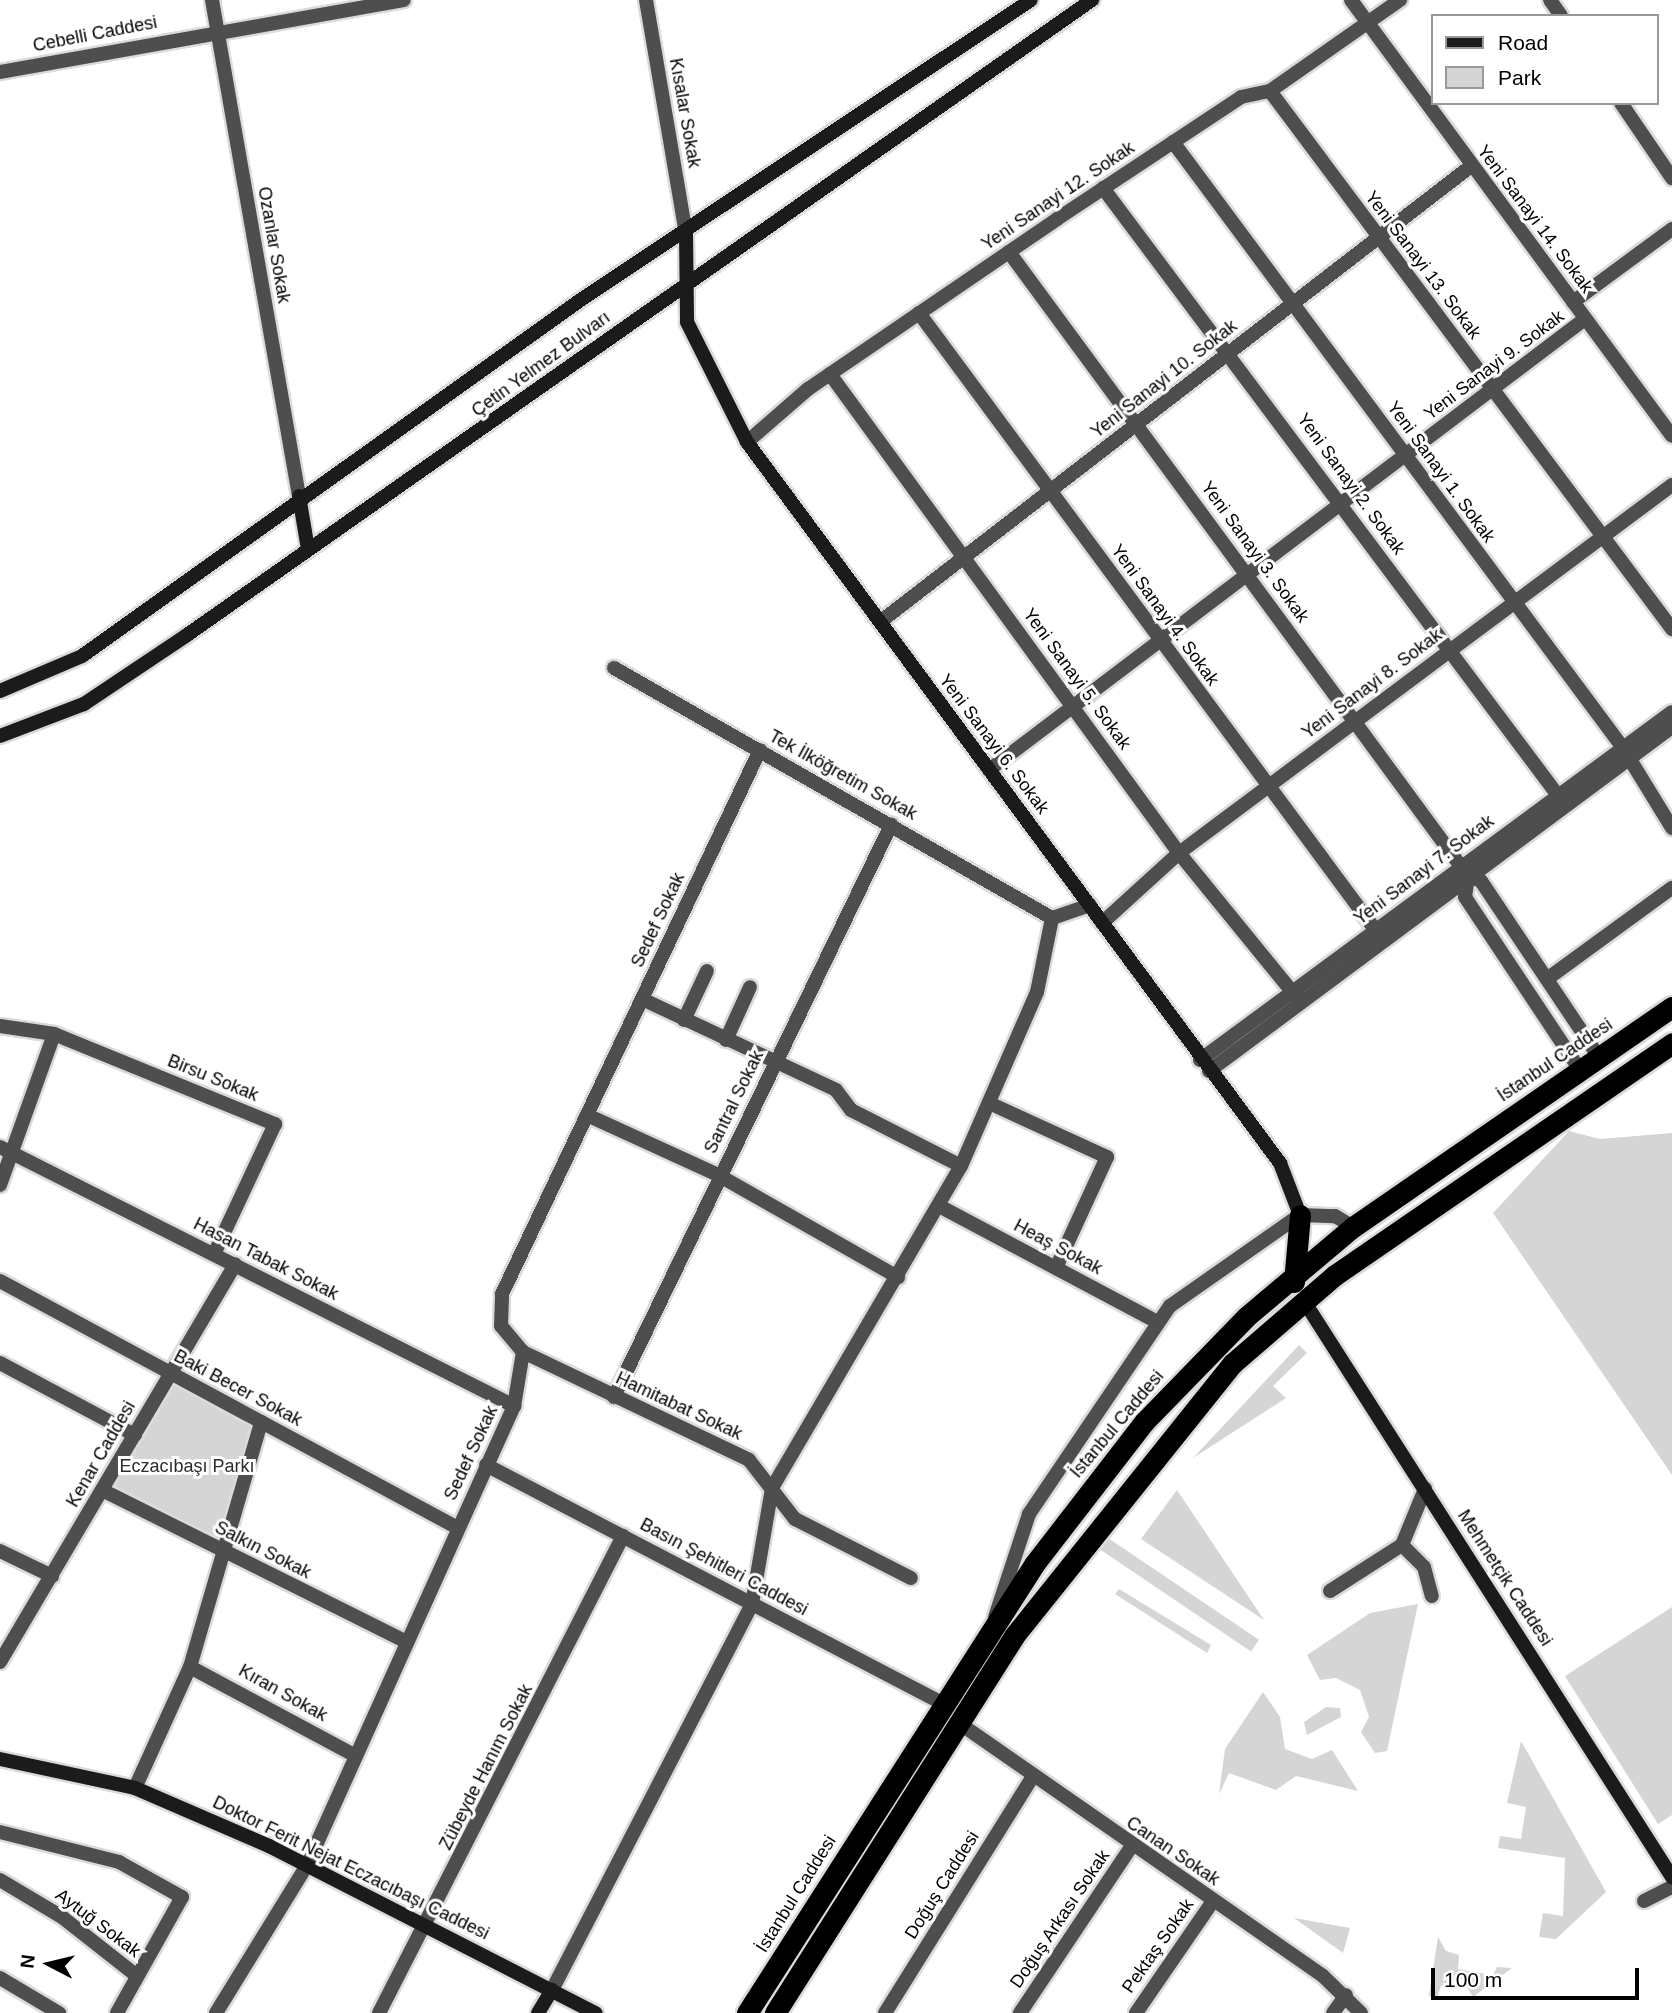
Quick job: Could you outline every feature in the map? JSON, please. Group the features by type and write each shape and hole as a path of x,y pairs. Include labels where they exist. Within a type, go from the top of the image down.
{"highway":[{"name":"İstanbul Caddesi","path":"747,2013 1035,1563 1144,1422 1292,1276 1353,1227 1672,1007"},
{"path":"775,2013 959,1723 1097,1526 1233,1363 1304,1301 1619,1083 1672,1043"},
{"path":"1599,1057 1619,1083"},
{"path":"1580,1070 1599,1097"},
{"path":"1300,1215 1292,1276 1304,1301"}],"street":[{"name":"Ozanlar Sokak","path":"212,0 299,496"},
{"name":"Cebelli Caddesi","path":"0,72 217,29 404,0"},
{"name":"Kısalar Sokak","path":"646,0 686,233"},
{"name":"Çetin Yelmez Bulvarı","path":"0,691 82,656 299,496 1031,0"},
{"name":"Çetin Yelmez Bulvarı","path":"0,736 84,704 1092,0"},
{"name":"Yeni Sanayi 14. Sokak","path":"1351,0 1672,436"},
{"name":"Yeni Sanayi 12. Sokak","path":"747,442 830,374 1103,188 1241,97 1270,92 1400,0"},
{"name":"Yeni Sanayi 13. Sokak","path":"1270,92 1672,629"},
{"path":"1622,105 1672,178"},
{"name":"Yeni Sanayi 1. Sokak","path":"1173,142 1625,754 1672,828"},
{"name":"Yeni Sanayi 10. Sokak","path":"880,622 1471,166"},
{"name":"Yeni Sanayi 2. Sokak","path":"1103,188 1230,352 1562,800"},
{"path":"1573,302 1672,229"},
{"name":"Yeni Sanayi 6. Sokak","path":"686,233 687,322 747,442 1090,905 1205,1066 1280,1163 1300,1215"},
{"name":"Yeni Sanayi 3. Sokak","path":"1009,252 1464,871 1481,881 1599,1057"},
{"name":"Yeni Sanayi 4. Sokak","path":"919,313 1379,935"},
{"name":"Yeni Sanayi 9. Sokak","path":"989,770 1586,319"},
{"name":"Yeni Sanayi 5. Sokak","path":"830,374 1179,853 1295,996"},
{"name":"Yeni Sanayi 8. Sokak","path":"1102,923 1179,853 1672,485"},
{"path":"299,496 308,549"},
{"name":"Tek İlköğretim Sokak","path":"614,668 1052,918"},
{"name":"Yeni Sanayi 7. Sokak","path":"1205,1066 1295,996 1625,754 1672,712"},
{"name":"Yeni Sanayi 7. Sokak","path":"1625,754 1672,727"},
{"name":"Sedef Sokak","path":"216,2013 307,1865 485,1465 514,1406 523,1352 500,1326 502,1294 760,750"},
{"name":"Santral Sokak","path":"614,1397 891,825"},
{"name":"Yeni Sanayi 3. Sokak","path":"1464,871 1465,897 1580,1070"},
{"path":"1547,979 1672,888"},
{"path":"538,2013 752,1604 772,1488 942,1207 1037,992 1052,918 1090,905"},
{"path":"684,1020 706,971"},
{"path":"726,1040 750,987"},
{"path":"642,999 835,1090 851,1111 961,1166"},
{"name":"Birsu Sokak","path":"0,1026 54,1034 275,1124 214,1254"},
{"path":"0,1185 15,1155 54,1034"},
{"path":"989,1103 1108,1157 1056,1268"},
{"path":"587,1115 720,1176 898,1278"},
{"name":"Hasan Tabak Sokak","path":"0,1147 514,1406"},
{"name":"Heaş Sokak","path":"942,1207 1157,1321"},
{"path":"991,1631 1029,1514 1157,1321 1187,1290 1256,1250 1300,1215 1335,1216 1353,1227"},
{"name":"Kenar Caddesi","path":"0,1662 235,1264"},
{"name":"Baki Becer Sokak","path":"0,1281 458,1528"},
{"name":"Mehmetçik Caddesi","path":"1304,1301 1672,1877"},
{"name":"Hamitabat Sokak","path":"523,1352 749,1460 795,1518 911,1578"},
{"path":"0,1363 135,1435"},
{"path":"135,1788 190,1667 261,1422"},
{"name":"Basın Şehitleri Caddesi","path":"485,1465 944,1704"},
{"path":"1330,1591 1402,1545 1425,1489"},
{"name":"Salkın Sokak","path":"102,1490 407,1642"},
{"name":"Zübeyde Hanım Sokak","path":"379,2013 428,1925 624,1536"},
{"path":"1402,1545 1424,1567 1432,1596"},
{"path":"0,1551 52,1576"},
{"name":"Kıran Sokak","path":"190,1667 356,1756"},
{"name":"Canan Sokak","path":"959,1723 1032,1778 1346,1995 1361,2013"},
{"name":"Doktor Ferit Nejat Eczacıbaşı Caddesi","path":"0,1759 135,1788 307,1865 596,2013"},
{"name":"Doğuş Caddesi","path":"885,2013 1032,1778"},
{"path":"0,1832 119,1862 182,1897 117,2013"},
{"name":"Doğuş Arkası Sokak","path":"1020,2013 1132,1846"},
{"name":"Aytuğ Sokak","path":"0,1880 62,1917 137,1976"},
{"path":"1644,1901 1672,1887"},
{"name":"Pektaş Sokak","path":"1136,2013 1213,1901"},
{"path":"0,1978 58,2013"},
{"path":"1333,2013 1346,1995"}],"green space":[{"path":"1569,1131 1600,1139 1672,1133 1672,1475 1493,1213"},
{"path":"1299,1345 1307,1353 1273,1386 1286,1398 1193,1458"},
{"name":"Eczacıbaşı Parkı","path":"174,1378 255,1424 219,1544 112,1487"},
{"path":"1177,1490 1264,1620 1141,1539"},
{"path":"1108,1538 1259,1640 1251,1651 1100,1550"},
{"path":"1119,1589 1211,1645 1207,1653 1115,1594"},
{"path":"1418,1604 1387,1751 1375,1753 1361,1732 1369,1717 1360,1690 1336,1678 1320,1680 1307,1655 1370,1613"},
{"path":"1672,1607 1672,1815 1658,1824 1565,1676"},
{"path":"1263,1692 1280,1717 1285,1749 1312,1759 1332,1750 1358,1791 1296,1776 1276,1790 1229,1773 1219,1794 1225,1749"},
{"path":"1326,1707 1340,1708 1341,1717 1307,1735 1304,1722"},
{"path":"1521,1741 1606,1892 1556,1939 1539,1937 1543,1913 1563,1916 1565,1858 1498,1848 1500,1836 1521,1839 1526,1807 1507,1803"},
{"path":"1294,1918 1350,1928 1343,1953"},
{"path":"1438,1937 1446,1951 1459,1955 1458,1969 1493,1975 1497,1967 1512,1968 1473,1997 1462,1979 1441,1986 1437,1998 1429,1996"}]}
